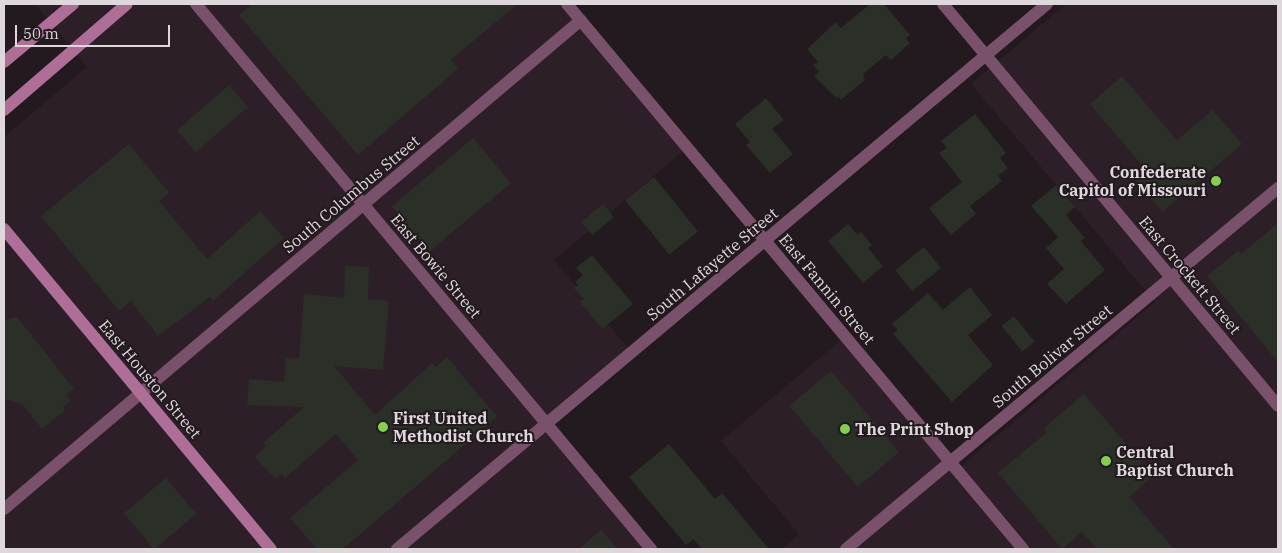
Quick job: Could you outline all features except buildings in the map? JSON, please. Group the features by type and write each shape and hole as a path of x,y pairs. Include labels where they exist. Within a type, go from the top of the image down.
{"main road":[{"path":"4,62 73,4"},
{"path":"4,110 127,4"},
{"name":"East Houston Street","path":"4,229 272,549"}],"street":[{"name":"East Bowie Street","path":"196,4 651,549"},
{"name":"East Fannin Street","path":"567,4 1023,549"},
{"name":"East Crockett Street","path":"942,4 1278,406"},
{"name":"South Lafayette Street","path":"397,549 1047,4"},
{"name":"South Columbus Street","path":"4,509 581,20"},
{"name":"South Bolivar Street","path":"846,549 1278,188"}],"shaded area":[{"path":"35,4 568,4 688,147 554,260 635,356 551,427 653,549 4,549 4,137 87,67"},
{"path":"1066,4 1278,4 1278,549 782,549 799,534 721,441 841,340 953,473 1155,302 971,84"}],"place":[{"name":"Confederate Capitol of Missouri","path":"1216,181"},
{"name":"First United Methodist Church","path":"383,427"},
{"name":"The Print Shop","path":"845,429"},
{"name":"Central Baptist Church","path":"1106,461"}]}
